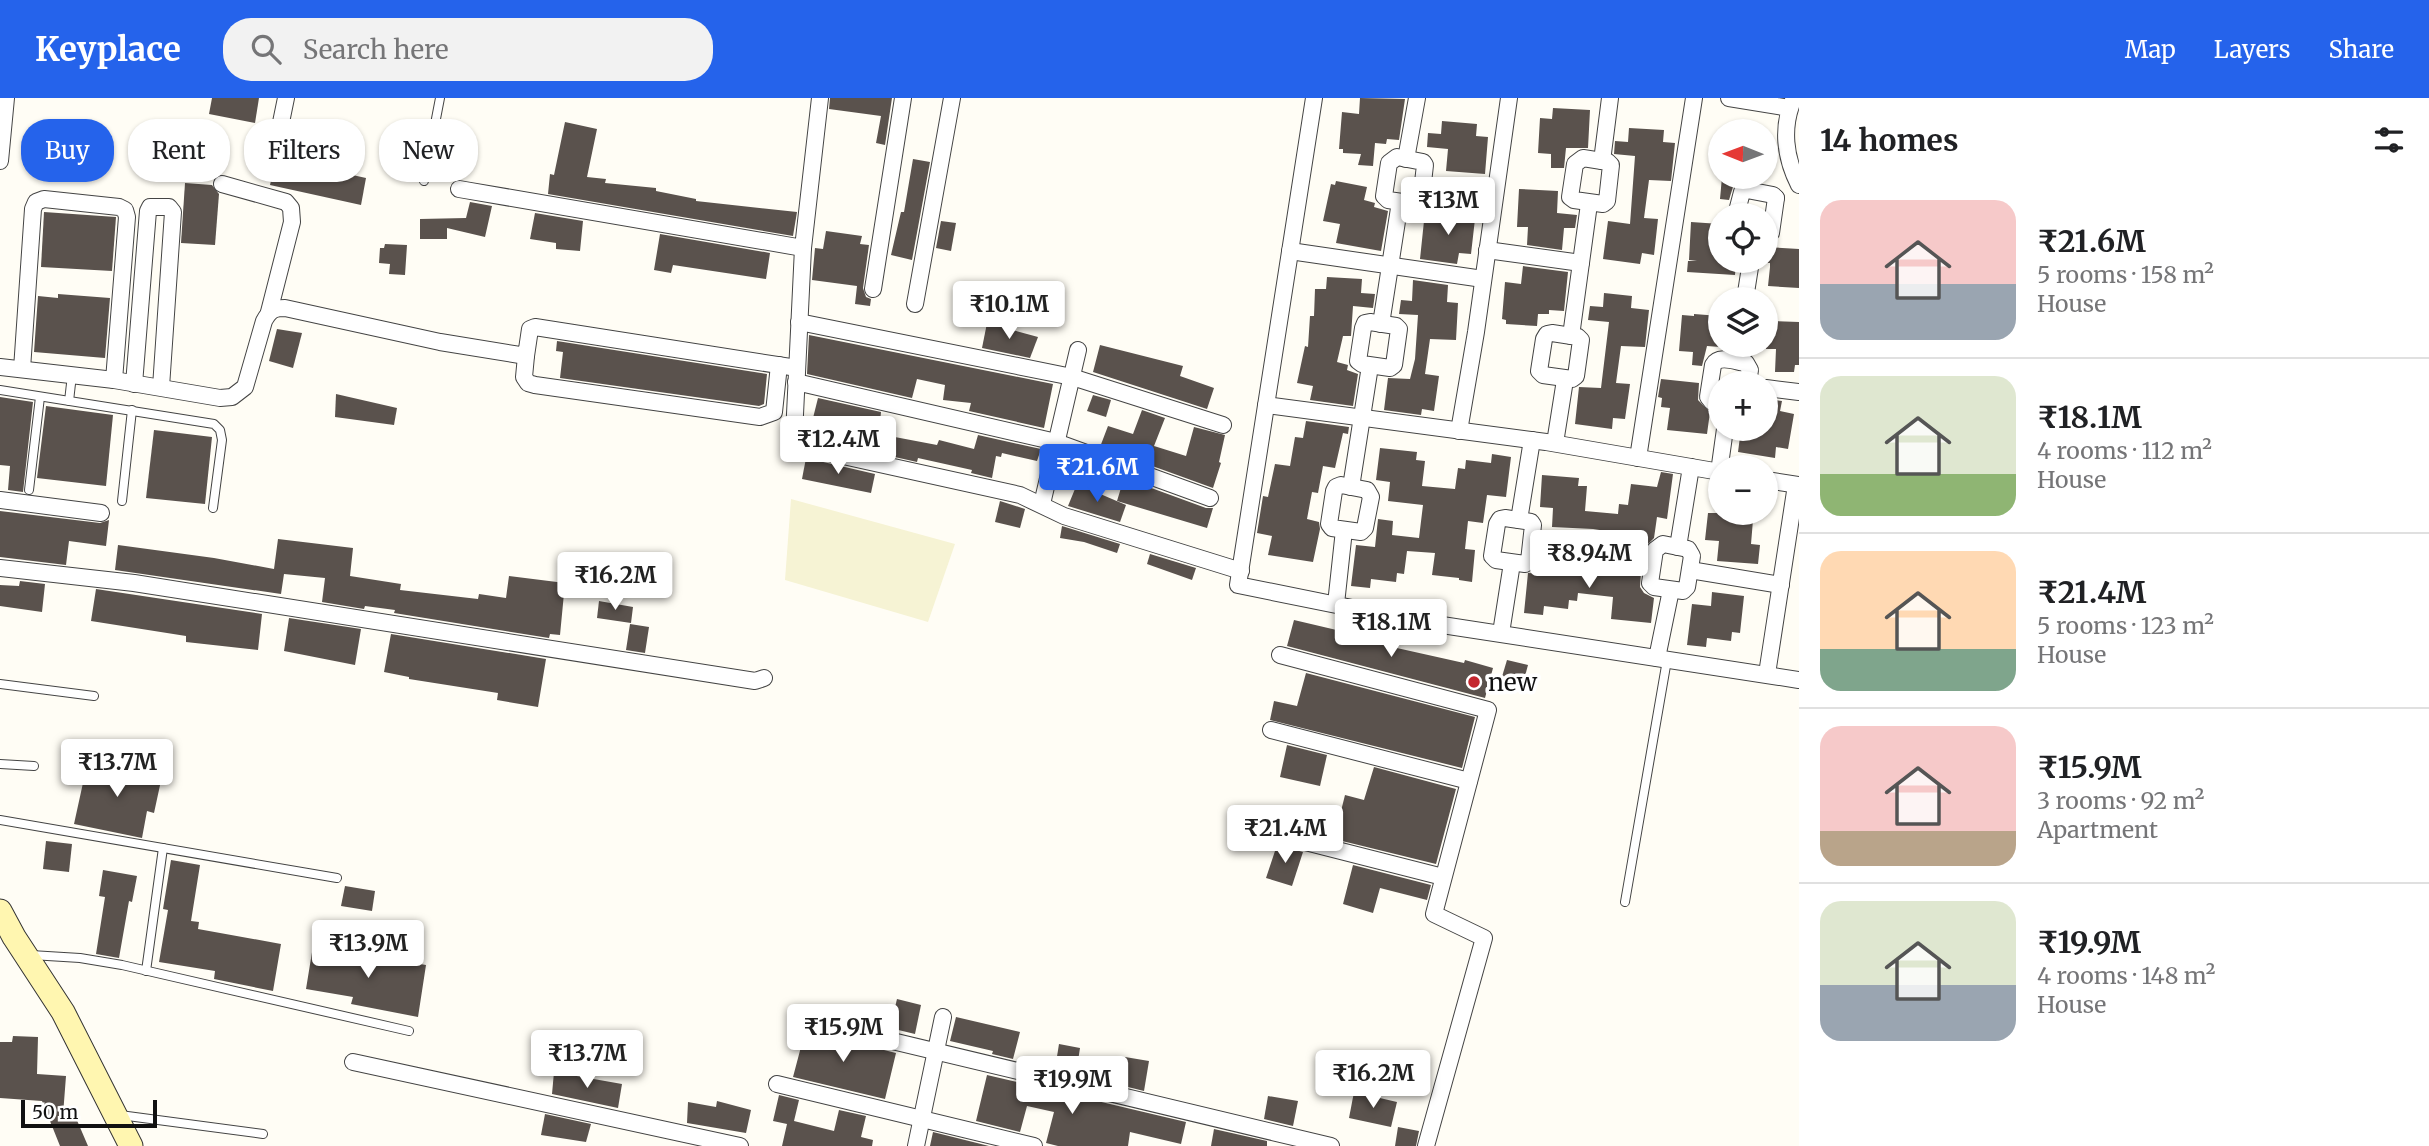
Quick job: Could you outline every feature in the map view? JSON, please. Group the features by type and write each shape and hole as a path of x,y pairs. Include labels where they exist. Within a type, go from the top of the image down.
{"main road":[{"path":"0,911 13,947 63,1012 131,1146"}],"street":[{"path":"0,161 6,98"},
{"path":"282,119 286,98"},
{"path":"820,98 803,248 794,435 798,446 1020,495 1064,516 1241,571"},
{"path":"873,289 903,98"},
{"path":"915,304 952,98"},
{"path":"1314,98 1238,585 1416,621 1799,680"},
{"path":"1406,159 1417,98"},
{"path":"1458,431 1509,98"},
{"path":"1602,161 1610,98"},
{"path":"1638,457 1694,98"},
{"path":"1728,98 1792,103 1786,134 1788,160 1798,184 1776,198 1775,203"},
{"path":"1583,158 1602,161 1608,162 1612,169 1607,201 1603,204 1589,204 1570,197 1575,164 1583,158"},
{"path":"1392,159 1406,159 1423,162 1427,169 1421,200 1417,204 1388,200 1384,192 1392,159"},
{"path":"0,367 114,380 220,398 232,397 245,387 269,312 292,222 291,208 286,202 222,184"},
{"path":"459,189 803,248"},
{"path":"1739,203 1742,192 1747,190 1776,198"},
{"path":"22,369 33,209 37,202 44,199 118,206 125,210 127,217 114,380"},
{"path":"1381,324 1400,202"},
{"path":"1571,336 1589,204"},
{"path":"134,384 148,211 150,206 169,207 173,212 161,387"},
{"path":"1487,250 1581,263"},
{"path":"1290,251 1483,279"},
{"path":"269,312 276,308 285,309 440,342 526,356"},
{"path":"799,322 1072,377 1223,425"},
{"path":"1365,323 1381,324 1399,329 1394,365 1391,368 1370,366 1358,360 1365,323"},
{"path":"779,365 774,412 760,417 535,385 528,383 524,377 528,333 535,327 779,365 797,375 1056,442 1210,498"},
{"path":"1552,332 1571,336 1578,337 1582,344 1576,376 1565,380 1539,372 1547,334 1552,332"},
{"path":"1042,504 1078,350"},
{"path":"1735,361 1736,357"},
{"path":"1712,371 1713,365 1720,359 1749,366 1749,371"},
{"path":"1351,487 1370,366"},
{"path":"1555,443 1565,380"},
{"path":"1778,389 1799,392"},
{"path":"1266,405 1555,443 1708,470"},
{"path":"1520,520 1532,440"},
{"path":"1678,547 1691,467"},
{"path":"1767,674 1797,485 1778,482"},
{"path":"1336,487 1351,487 1367,490 1371,497 1365,528 1361,532 1332,528 1328,520 1336,487"},
{"path":"0,500 101,513"},
{"path":"1500,519 1520,520 1533,525 1529,561 1525,564 1512,564 1496,560 1492,552 1500,519"},
{"path":"1336,604 1345,530"},
{"path":"1663,544 1691,552 1690,570 1687,587 1683,591 1654,587 1650,583 1658,546 1663,544"},
{"path":"1501,633 1512,564"},
{"path":"0,568 134,583 755,681 764,678"},
{"path":"1690,570 1781,585"},
{"path":"1662,659 1671,590"},
{"path":"1280,655 1488,709 1434,914 1484,938 1426,1146"},
{"path":"1271,730 1469,781"},
{"path":"1274,834 1444,877"},
{"path":"916,1146 943,1017"},
{"path":"796,1018 1331,1146"},
{"path":"353,1062 740,1146"},
{"path":"777,1084 1034,1146"}],"lane":[{"path":"436,119 440,98"},
{"path":"69,401 72,375"},
{"path":"0,390 214,424 220,430 222,440 214,508"},
{"path":"29,490 40,397"},
{"path":"122,501 132,410"},
{"path":"1625,902 1662,659"},
{"path":"0,684 94,696"},
{"path":"0,764 34,766"},
{"path":"0,820 337,878"},
{"path":"146,971 163,848"},
{"path":"13,947 146,971 409,1031"},
{"path":"116,1115 263,1134"}],"shaded area":[{"path":"791,499 955,544 928,622 785,580"}],"building":[{"path":"212,98 259,98 256,119 244,121 209,114"},
{"path":"830,98 892,98 885,145 876,143 881,116 829,109"},
{"path":"1360,98 1405,99 1399,140 1387,139 1386,144 1375,143 1373,166 1358,165 1361,154 1343,153 1343,149 1339,149 1342,112 1359,114"},
{"path":"1553,108 1590,110 1588,148 1566,148 1564,168 1551,168 1551,154 1538,153 1540,118 1552,119"},
{"path":"1442,121 1477,124 1476,136 1488,137 1485,174 1446,171 1448,149 1427,147 1428,133 1441,134"},
{"path":"565,122 597,129 587,177 606,179 605,183 656,188 656,191 696,201 797,212 793,236 548,194 550,174 554,175"},
{"path":"1629,128 1664,130 1663,142 1675,143 1671,181 1649,180 1644,218 1658,219 1654,255 1642,253 1640,264 1603,259 1608,221 1630,224 1635,156 1614,154 1615,141 1628,142"},
{"path":"913,159 930,162 912,260 891,255 901,212 904,212"},
{"path":"366,178 361,205 270,185 271,182 365,182"},
{"path":"1336,181 1367,187 1364,200 1375,203 1374,207 1388,211 1381,251 1336,243 1340,224 1323,221 1331,184 1335,185"},
{"path":"185,183 212,185 219,194 215,245 181,243"},
{"path":"1519,189 1558,191 1557,213 1577,215 1575,228 1564,228 1562,250 1527,245 1528,227 1517,227"},
{"path":"1721,189 1732,189 1729,200 1720,199"},
{"path":"470,202 492,206 485,237 447,228 447,239 420,239 420,219 466,218"},
{"path":"1449,202 1463,204 1461,218 1475,219 1471,254 1459,253 1457,264 1420,259 1424,221 1447,223"},
{"path":"44,212 116,217 112,271 41,267"},
{"path":"535,213 583,221 580,251 556,249 556,243 530,239"},
{"path":"941,221 956,223 951,251 936,248"},
{"path":"1691,222 1708,223 1708,273 1735,275 1687,272 1688,261 1697,261 1689,260"},
{"path":"826,231 862,236 860,244 869,245 863,288 866,297 871,299 870,306 855,304 857,286 812,280 815,248 823,249"},
{"path":"660,234 770,253 766,279 673,265 671,273 654,270"},
{"path":"385,244 407,245 405,275 389,274 390,264 379,263 380,248 384,248"},
{"path":"1778,248 1799,249 1799,288 1768,286 1769,273 1778,273"},
{"path":"1523,266 1568,272 1564,311 1549,310 1549,314 1538,314 1537,326 1506,324 1506,320 1502,319 1505,282 1521,284"},
{"path":"1327,277 1362,279 1361,293 1375,294 1373,308 1353,306 1351,336 1343,336 1337,362 1348,365 1347,370 1358,374 1353,406 1310,400 1313,386 1297,383 1305,346 1308,347 1310,316 1314,316 1315,289 1326,289"},
{"path":"1413,280 1448,285 1447,302 1458,303 1456,340 1430,339 1425,374 1439,376 1434,411 1422,409 1421,415 1384,410 1388,378 1410,379 1415,359 1418,315 1399,314 1401,300 1412,301"},
{"path":"1604,293 1632,296 1631,308 1649,310 1645,347 1621,346 1616,383 1630,384 1625,419 1613,418 1612,429 1575,424 1579,387 1601,388 1609,322 1588,320 1590,306 1603,307"},
{"path":"58,294 110,298 105,358 34,352 38,296 58,298"},
{"path":"1682,315 1708,315 1708,346 1702,366 1692,365 1693,352 1679,351"},
{"path":"1778,321 1799,322 1799,365 1795,365 1794,372 1775,371 1776,357 1778,357"},
{"path":"987,323 1038,337 1030,358 982,348"},
{"path":"277,329 302,333 293,368 269,361"},
{"path":"809,335 1053,384 1044,428 969,411 971,403 943,400 945,385 917,379 912,398 807,374"},
{"path":"557,341 767,374 764,404 759,406 560,378 563,352 556,351"},
{"path":"1100,345 1183,366 1180,376 1214,388 1207,409 1093,372"},
{"path":"1661,379 1699,383 1698,400 1708,410 1707,434 1667,430 1670,408 1661,407 1662,398 1658,397"},
{"path":"336,394 397,408 394,425 335,417"},
{"path":"1093,395 1111,400 1106,417 1087,411"},
{"path":"0,397 33,402 23,492 8,490 10,466 0,465"},
{"path":"818,398 881,412 879,434 937,445 939,440 974,449 978,435 1041,449 1037,461 1002,453 1001,457 996,456 992,478 971,473 972,470 918,458 917,462 868,451 810,430"},
{"path":"1778,400 1782,401 1780,411 1794,414 1788,449 1776,447 1775,455 1738,452 1739,441 1778,441"},
{"path":"46,406 113,415 106,486 37,478"},
{"path":"1142,410 1165,418 1154,446 1186,456 1194,427 1225,435 1219,462 1221,463 1213,488 1100,447 1108,426 1133,434"},
{"path":"1306,421 1349,427 1348,434 1343,433 1335,468 1323,466 1318,493 1312,492 1307,519 1319,522 1320,529 1313,562 1268,555 1272,536 1257,533 1263,496 1268,497 1275,464 1290,466 1295,437 1303,438"},
{"path":"154,430 212,437 205,504 146,498"},
{"path":"1380,448 1417,452 1416,460 1425,461 1422,486 1455,489 1458,468 1465,469 1466,460 1491,463 1492,454 1511,457 1506,497 1487,495 1483,523 1468,521 1465,549 1475,550 1472,582 1432,575 1435,553 1407,551 1404,574 1397,573 1396,582 1371,579 1370,588 1351,586 1356,545 1375,547 1378,519 1393,521 1392,535 1419,538 1423,505 1388,501 1390,482 1376,480"},
{"path":"806,458 875,474 871,493 802,479"},
{"path":"1661,472 1673,474 1667,519 1657,517 1654,538 1645,547 1637,546 1639,536 1593,529 1552,527 1553,508 1540,507 1542,475 1579,478 1578,486 1587,486 1585,511 1618,514 1619,504 1628,505 1631,484 1657,487"},
{"path":"1124,478 1206,508 1213,508 1207,528 1117,501"},
{"path":"1077,484 1126,505 1120,522 1068,506"},
{"path":"1000,501 1025,509 1020,528 995,522"},
{"path":"0,511 100,523 109,520 106,546 69,541 66,565 0,557"},
{"path":"1708,513 1708,525 1753,525 1751,544 1760,545 1758,564 1717,561 1719,541 1705,540"},
{"path":"1062,526 1120,544 1117,553 1084,542 1060,538"},
{"path":"278,539 353,548 350,576 401,584 400,590 478,599 479,594 506,598 509,576 565,583 560,635 550,634 549,638 394,613 395,610 365,606 364,609 322,602 325,578 284,574 281,594 115,570 118,545 274,569"},
{"path":"1150,554 1196,568 1192,580 1147,564"},
{"path":"1549,560 1641,572 1640,587 1644,593 1654,598 1651,623 1611,619 1613,597 1578,593 1577,601 1569,600 1568,609 1544,606 1543,615 1524,613 1528,573 1548,574"},
{"path":"20,581 45,584 42,612 0,606 0,585 19,586"},
{"path":"96,589 262,614 258,650 186,642 186,636 91,621"},
{"path":"1712,592 1744,596 1740,633 1732,632 1731,641 1707,638 1706,647 1687,645 1692,604 1711,606"},
{"path":"599,601 633,607 631,623 597,618"},
{"path":"289,618 361,629 355,665 284,651"},
{"path":"1294,620 1362,636 1361,640 1493,668 1485,698 1287,646"},
{"path":"630,624 649,627 645,653 626,650"},
{"path":"391,634 546,659 538,707 497,700 498,693 409,679 384,672"},
{"path":"1507,660 1528,665 1522,687 1501,680"},
{"path":"1306,673 1475,717 1462,768 1270,720 1274,701 1297,706"},
{"path":"1287,745 1327,755 1320,786 1280,777"},
{"path":"88,760 162,776 154,813 147,811 142,838 74,824"},
{"path":"1374,767 1456,789 1436,864 1334,839 1345,795 1364,800"},
{"path":"46,841 72,844 69,872 43,869"},
{"path":"1277,845 1303,852 1292,886 1266,878"},
{"path":"171,860 200,865 191,921 199,922 198,929 281,944 273,991 214,979 215,971 159,962 168,910 163,909"},
{"path":"1353,865 1431,885 1427,900 1380,888 1373,913 1343,904"},
{"path":"103,870 137,876 132,902 129,901 119,958 96,954 105,897 99,896"},
{"path":"345,886 375,891 372,911 341,906"},
{"path":"313,946 426,965 418,1017 351,1004 353,997 306,989"},
{"path":"897,999 921,1005 915,1034 890,1028"},
{"path":"956,1017 1020,1032 1013,1059 992,1054 993,1051 950,1041"},
{"path":"792,1027 896,1053 885,1099 793,1077 802,1043 789,1040"},
{"path":"13,1036 38,1037 37,1074 66,1076 63,1115 73,1111 88,1146 60,1146 42,1101 0,1098 0,1042 12,1042"},
{"path":"1059,1044 1080,1048 1076,1074 1055,1069"},
{"path":"1125,1057 1149,1061 1144,1091 1120,1085"},
{"path":"554,1072 622,1084 618,1108 552,1094"},
{"path":"987,1075 1186,1122 1181,1144 1130,1132 1128,1146 1058,1146 1046,1143 1054,1112 1027,1106 1020,1132 976,1121"},
{"path":"1354,1092 1397,1102 1391,1127 1349,1118"},
{"path":"779,1095 799,1100 794,1121 834,1131 839,1110 866,1116 861,1137 873,1140 872,1146 782,1146 787,1124 773,1121"},
{"path":"1268,1096 1298,1101 1293,1126 1264,1119"},
{"path":"717,1101 751,1110 746,1133 687,1123 688,1102 716,1107"},
{"path":"545,1114 591,1124 586,1142 541,1135"},
{"path":"1398,1127 1419,1131 1416,1146 1395,1146"},
{"path":"1214,1129 1267,1141 1267,1146 1211,1146"},
{"path":"933,1132 989,1146 930,1146"}],"place":[{"name":"new","path":"1474,682"}]}
